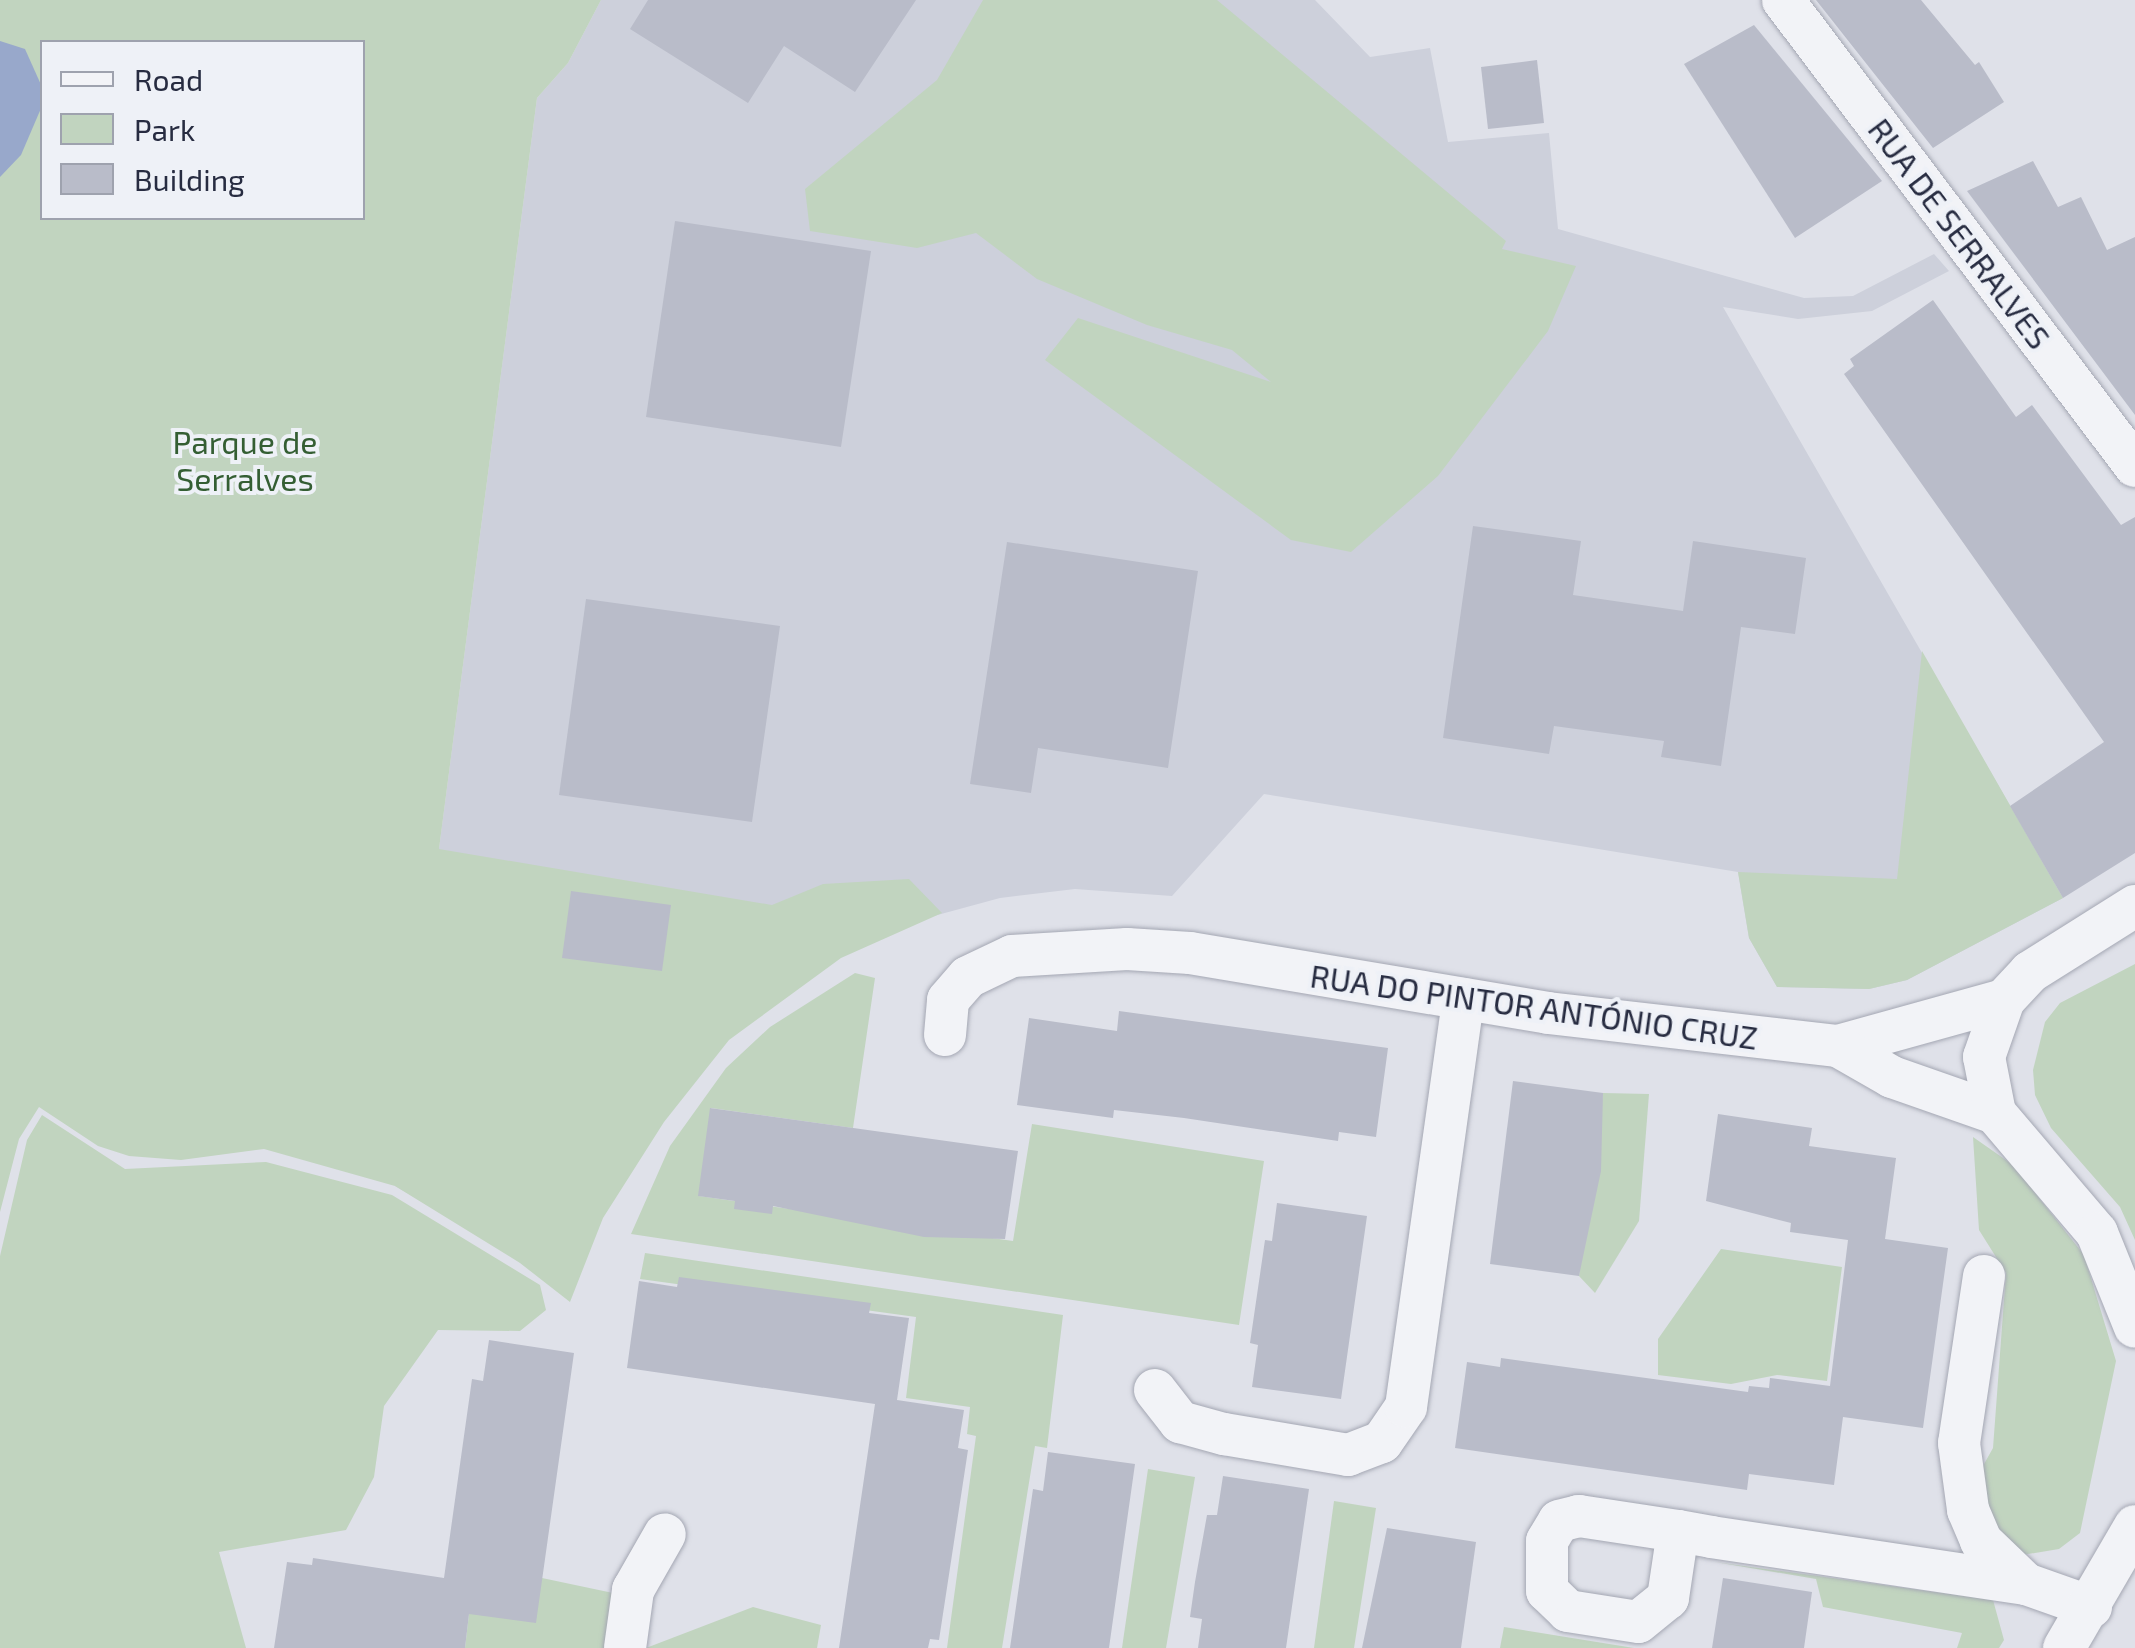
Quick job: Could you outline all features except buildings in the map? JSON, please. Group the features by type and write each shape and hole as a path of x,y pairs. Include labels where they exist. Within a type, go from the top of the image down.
{"street":[{"name":"RUA DE SERRALVES","path":"1783,0 2135,466"},
{"name":"RUA DO PINTOR ANTÓNIO CRUZ","path":"945,1036 948,1000 968,977 1012,956 1060,950 1190,953 1462,1000 1838,1046 2004,1000 2030,972 2135,906"},
{"path":"1155,1390 1180,1422 1224,1434 1348,1454 1382,1442 1406,1407 1462,1000"},
{"path":"1995,1114 1984,1057 2004,1000"},
{"path":"1838,1046 1892,1077 1995,1114 2097,1233 2135,1327"},
{"path":"1984,1276 1959,1443 1968,1510 1981,1541 2026,1584"},
{"path":"1678,1531 2026,1584 2091,1607"},
{"path":"625,1648 634,1590 665,1534"},
{"path":"2064,1648 2131,1541"}],"shaded area":[{"path":"601,0 1315,0 1370,57 1430,48 1448,142 1549,133 1558,229 1804,298 1853,296 1934,254 1949,271 1872,311 1798,319 1723,307 2063,898 1907,980 1869,989 1777,987 1749,938 1738,872 1264,794 1172,896 1075,889 1000,898 908,923 837,955 730,1033 518,1256 395,1186 537,98 568,63"}],"green space":[{"name":"Parque de Serralves","path":"0,0 601,0 568,63 537,98 439,849 772,905 823,884 909,879 942,913 841,958 729,1040 664,1122 603,1218 570,1302 520,1263 395,1186 264,1149 181,1160 129,1156 98,1146 39,1107 19,1139 0,1212"},
{"path":"983,0 1217,0 1506,241 1502,249 1576,266 1548,331 1438,476 1351,552 1291,540 1045,360 1078,318 1271,382 1232,350 1147,325 1037,279 976,233 917,248 810,231 805,189 937,80"},
{"path":"1922,651 2063,898 1907,980 1869,989 1777,987 1749,938 1738,872 1897,879"},
{"path":"2135,964 2135,1240 2120,1207 2051,1128 2035,1095 2033,1070 2045,1022 2060,1003"},
{"path":"855,973 875,978 853,1128 711,1108 699,1196 1013,1241 1032,1124 1264,1161 1239,1325 631,1234 670,1146 726,1068 770,1027"},
{"path":"1603,1093 1649,1094 1639,1221 1595,1293 1579,1276"},
{"path":"42,1115 125,1169 266,1162 392,1195 540,1285 546,1310 520,1331 438,1330 384,1406 374,1477 346,1530 219,1552 246,1648 0,1648 0,1256 27,1140"},
{"path":"1973,1137 2013,1165 2084,1255 2116,1361 2080,1533 2059,1549 2016,1556 1997,1538 1979,1473 1993,1448 2006,1273 1979,1230"},
{"path":"1721,1249 1842,1267 1827,1381 1777,1375 1731,1384 1658,1375 1658,1339"},
{"path":"645,1253 1063,1315 1047,1448 1035,1446 1002,1648 947,1648 976,1436 967,1434 970,1407 906,1398 916,1317 640,1279"},
{"path":"1148,1469 1195,1477 1166,1648 1122,1648"},
{"path":"1334,1501 1376,1508 1354,1648 1314,1648"},
{"path":"1715,1562 1993,1600 2004,1640 1999,1648 1957,1648 1962,1633 1823,1607 1816,1579"},
{"path":"542,1578 613,1593 615,1648 465,1648 469,1614"},
{"path":"753,1607 821,1625 817,1648 646,1648"},
{"path":"1504,1627 1634,1648 1500,1648"}],"water":[{"path":"0,41 25,49 40,83 40,111 21,155 0,177"}]}
